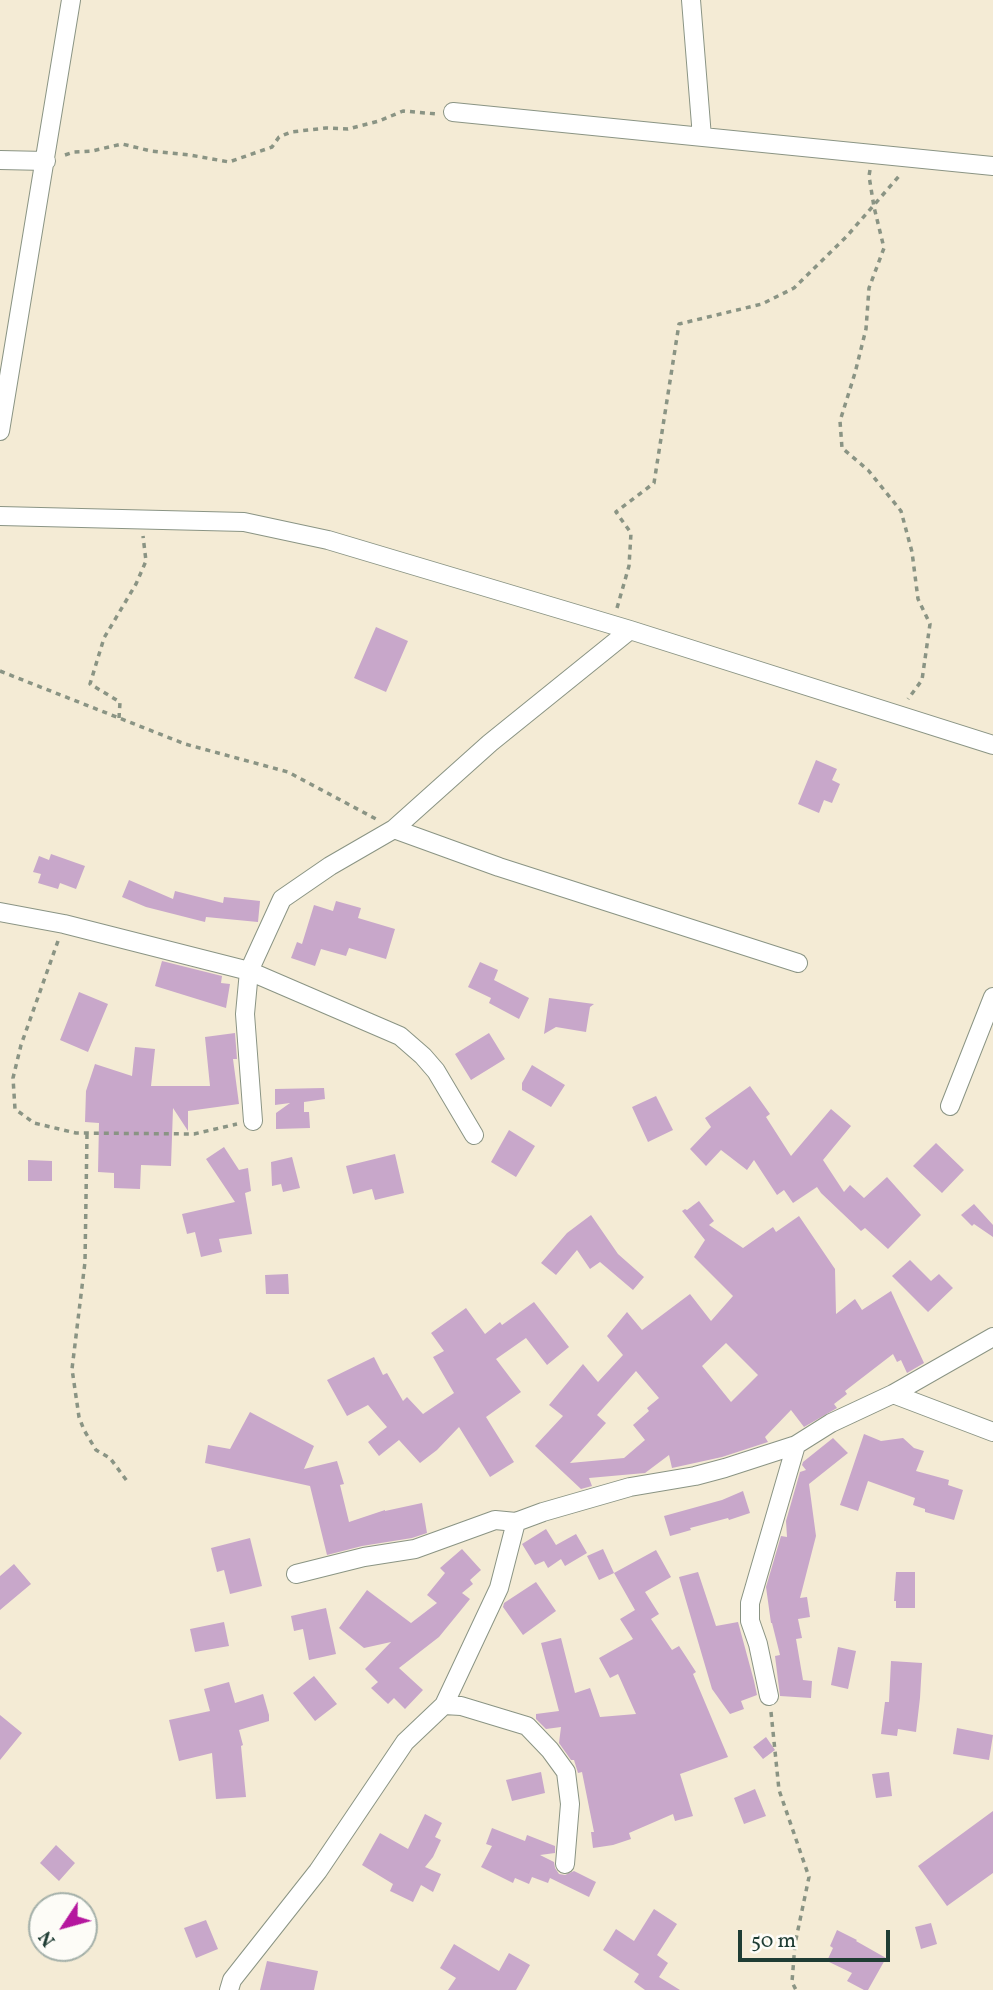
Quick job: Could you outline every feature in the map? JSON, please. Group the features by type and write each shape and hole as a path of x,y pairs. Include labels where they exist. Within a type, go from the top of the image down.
{"street":[{"path":"0,431 71,0"},
{"path":"691,0 702,137"},
{"path":"453,112 993,166"},
{"path":"0,160 46,162"},
{"path":"0,516 244,522 328,540 630,630 993,746"},
{"path":"253,1121 245,1014 249,971 282,899 330,866 394,829 491,743 630,630"},
{"path":"394,829 499,867 798,963"},
{"path":"0,912 64,924 249,971 400,1037 436,1071 474,1135"},
{"path":"950,1106 993,998"},
{"path":"296,1573 364,1557 415,1549 495,1520 516,1522 630,1487 715,1471 796,1445 831,1423 893,1394 993,1337"},
{"path":"893,1394 993,1432"},
{"path":"769,1696 758,1644 750,1621 750,1604 796,1445"},
{"path":"229,1990 232,1980 318,1871 405,1742 444,1705 499,1588 516,1522"},
{"path":"444,1705 461,1706 527,1726 550,1750 566,1772 570,1804 565,1864"}],"path":[{"path":"46,162 74,152 122,144 229,162 272,147 279,137 291,132 326,128 348,129 403,111 432,114 453,112"},
{"path":"873,155 869,176 884,248 869,288 866,329 856,373 840,421 842,448 868,470 901,511 912,552 918,599 930,624 922,680 897,715"},
{"path":"608,624 616,609 629,566 631,533 616,512 654,484 679,324 762,304 794,288 874,207 912,159"},
{"path":"119,718 120,702 90,684 104,638 136,584 146,561 143,529 146,519"},
{"path":"0,671 185,744 288,772 394,829"},
{"path":"64,924 21,1045 13,1078 15,1109 34,1123 75,1133 194,1134 253,1121"},
{"path":"87,1133 85,1262 72,1369 79,1417 84,1430 96,1450 110,1458 127,1481"},
{"path":"769,1696 779,1790 809,1877 795,1944 792,1982 796,1990"}],"building":[{"path":"376,627 408,641 386,692 354,678"},
{"path":"816,760 837,769 832,780 840,784 832,803 824,800 819,813 798,804"},
{"path":"51,854 85,866 76,889 60,883 58,889 38,883 41,874 33,872 39,856 49,860"},
{"path":"129,880 173,899 175,891 223,903 224,897 260,901 258,922 206,917 205,922 146,907 122,897"},
{"path":"336,901 361,908 358,918 395,929 386,959 349,948 346,956 321,949 315,966 291,958 297,942 302,944 314,905 333,911"},
{"path":"162,961 222,976 221,983 230,984 226,1008 155,986"},
{"path":"480,962 498,970 494,980 529,998 519,1019 489,1003 491,998 468,987"},
{"path":"79,992 108,1004 88,1052 60,1040"},
{"path":"549,998 594,1004 590,1007 586,1032 556,1027 544,1034"},
{"path":"235,1033 237,1059 233,1059 239,1104 188,1111 188,1131 173,1108 171,1166 141,1165 140,1189 114,1188 114,1173 98,1172 99,1123 85,1122 86,1091 95,1064 132,1076 135,1047 155,1049 151,1086 210,1086 205,1037"},
{"path":"489,1033 505,1059 471,1080 455,1054"},
{"path":"532,1065 565,1085 551,1107 522,1090 522,1083"},
{"path":"750,1086 770,1114 766,1117 791,1156 831,1109 851,1126 823,1160 844,1192 850,1185 864,1198 887,1177 921,1215 888,1249 865,1228 861,1231 817,1187 793,1203 784,1190 777,1195 754,1160 747,1170 721,1150 706,1166 690,1149 711,1127 705,1118"},
{"path":"324,1088 325,1099 304,1102 304,1112 309,1112 310,1128 276,1129 276,1113 290,1103 275,1105 275,1089"},
{"path":"656,1096 673,1130 648,1142 632,1107"},
{"path":"509,1130 535,1146 516,1177 491,1162"},
{"path":"936,1143 964,1170 942,1193 913,1166"},
{"path":"224,1147 239,1170 248,1168 251,1191 245,1193 252,1234 219,1239 222,1252 201,1257 195,1232 187,1234 182,1214 235,1202 206,1159"},
{"path":"395,1154 404,1193 375,1200 372,1189 353,1194 346,1166"},
{"path":"292,1157 300,1188 283,1192 281,1184 272,1186 271,1162"},
{"path":"28,1160 52,1161 52,1181 28,1181"},
{"path":"699,1201 714,1221 709,1225 743,1248 773,1227 776,1232 799,1216 835,1269 836,1314 855,1299 862,1310 891,1291 924,1363 907,1373 901,1360 897,1362 893,1354 845,1391 847,1394 834,1404 837,1408 804,1427 791,1410 765,1437 768,1442 722,1457 672,1468 669,1455 645,1473 589,1478 592,1486 581,1489 535,1446 563,1416 549,1405 583,1364 598,1382 623,1355 607,1336 627,1312 642,1330 690,1294 711,1321 733,1296 694,1257 705,1240 682,1211","holes":["726,1343 758,1375 731,1402 702,1366","636,1371 659,1398 633,1425 645,1440 624,1458 570,1463 606,1423 597,1415"]},
{"path":"974,1204 993,1225 993,1237 974,1224 972,1226 961,1215"},
{"path":"591,1215 618,1254 644,1277 633,1290 600,1262 590,1269 577,1250 556,1275 541,1263 567,1233"},
{"path":"910,1260 931,1281 939,1274 953,1288 928,1312 892,1276"},
{"path":"288,1274 289,1294 266,1294 265,1275"},
{"path":"534,1302 569,1347 547,1365 526,1338 496,1359 521,1392 486,1417 514,1462 490,1477 459,1427 420,1463 399,1440 379,1456 368,1442 387,1427 368,1405 347,1416 327,1380 374,1357 383,1375 387,1373 403,1401 407,1397 423,1414 454,1393 433,1357 444,1351 431,1333 466,1308 485,1334"},
{"path":"250,1412 314,1446 304,1469 337,1461 344,1484 340,1485 349,1522 385,1510 422,1503 427,1533 327,1555 310,1486 205,1463 208,1445 230,1449"},
{"path":"864,1434 881,1441 903,1438 914,1448 924,1451 916,1471 949,1480 948,1485 963,1490 954,1520 925,1512 925,1509 913,1505 915,1498 868,1481 858,1511 840,1505"},
{"path":"833,1438 848,1453 809,1484 816,1536 800,1598 807,1597 810,1617 798,1619 802,1638 796,1639 803,1680 812,1681 811,1698 780,1696 775,1656 780,1655 771,1623 766,1587 781,1536 787,1537 786,1521 800,1472 806,1470 803,1462"},
{"path":"743,1491 750,1513 690,1528 691,1530 670,1536 664,1516 722,1500"},
{"path":"546,1529 556,1545 576,1534 587,1553 565,1566 561,1559 548,1568 544,1561 535,1565 522,1544"},
{"path":"250,1538 262,1586 230,1594 224,1570 217,1572 211,1548"},
{"path":"462,1549 481,1570 470,1580 473,1584 462,1593 470,1599 439,1637 399,1668 423,1690 405,1709 394,1698 388,1704 371,1688 378,1682 365,1669 391,1642 364,1648 339,1628 367,1590 411,1623 437,1603 427,1595 445,1573 440,1568"},
{"path":"603,1549 614,1573 599,1580 587,1556"},
{"path":"656,1550 671,1577 645,1592 659,1614 651,1619 672,1650 679,1646 696,1672 693,1674 728,1757 680,1774 693,1816 675,1821 673,1814 629,1833 631,1839 593,1848 591,1832 594,1832 582,1772 578,1773 574,1760 571,1760 559,1743 561,1727 546,1729 536,1719 536,1714 559,1711 541,1643 561,1638 575,1693 590,1688 600,1717 636,1714 618,1674 610,1678 599,1658 633,1639 620,1619 635,1610 614,1573"},
{"path":"14,1564 31,1584 0,1610 0,1576"},
{"path":"698,1572 716,1626 738,1622 754,1681 757,1695 741,1701 744,1709 730,1714 712,1689 679,1577"},
{"path":"896,1572 915,1572 915,1608 896,1608"},
{"path":"536,1582 556,1611 523,1635 503,1607 504,1603"},
{"path":"326,1608 336,1654 309,1660 303,1629 294,1631 291,1616"},
{"path":"224,1622 229,1646 195,1652 190,1629"},
{"path":"838,1647 856,1651 848,1689 831,1685"},
{"path":"891,1661 922,1663 916,1732 898,1729 897,1736 881,1734 885,1702 889,1702"},
{"path":"314,1676 337,1704 315,1721 293,1693"},
{"path":"229,1682 235,1703 263,1694 269,1721 239,1730 243,1745 246,1797 216,1799 212,1753 179,1761 169,1720 210,1711 204,1689"},
{"path":"0,1715 22,1733 0,1760"},
{"path":"957,1728 993,1735 989,1760 953,1754"},
{"path":"766,1737 775,1750 763,1759 753,1747"},
{"path":"541,1772 545,1793 512,1801 506,1780"},
{"path":"889,1772 892,1796 876,1798 872,1774"},
{"path":"755,1789 766,1816 744,1824 734,1798"},
{"path":"993,1811 993,1873 947,1906 918,1866"},
{"path":"425,1814 442,1823 435,1837 441,1840 425,1867 441,1874 433,1892 421,1885 413,1902 390,1891 393,1884 362,1865 380,1833 408,1849"},
{"path":"492,1828 525,1841 527,1835 555,1846 555,1853 540,1855 554,1862 559,1874 565,1875 574,1871 596,1882 589,1897 550,1878 548,1883 532,1877 529,1884 515,1878 513,1883 481,1867 492,1846 486,1844"},
{"path":"56,1845 75,1863 59,1881 40,1863"},
{"path":"654,1909 677,1924 657,1955 668,1963 659,1977 680,1990 645,1990 634,1982 639,1974 603,1950 616,1929 634,1941"},
{"path":"206,1920 218,1949 196,1958 184,1928"},
{"path":"931,1923 937,1944 921,1949 915,1927"},
{"path":"837,1930 886,1958 868,1990 847,1981 852,1973 827,1961"},
{"path":"454,1944 499,1971 509,1953 530,1965 516,1990 448,1990 456,1978 440,1968"},
{"path":"267,1961 318,1971 314,1990 260,1990"}]}
